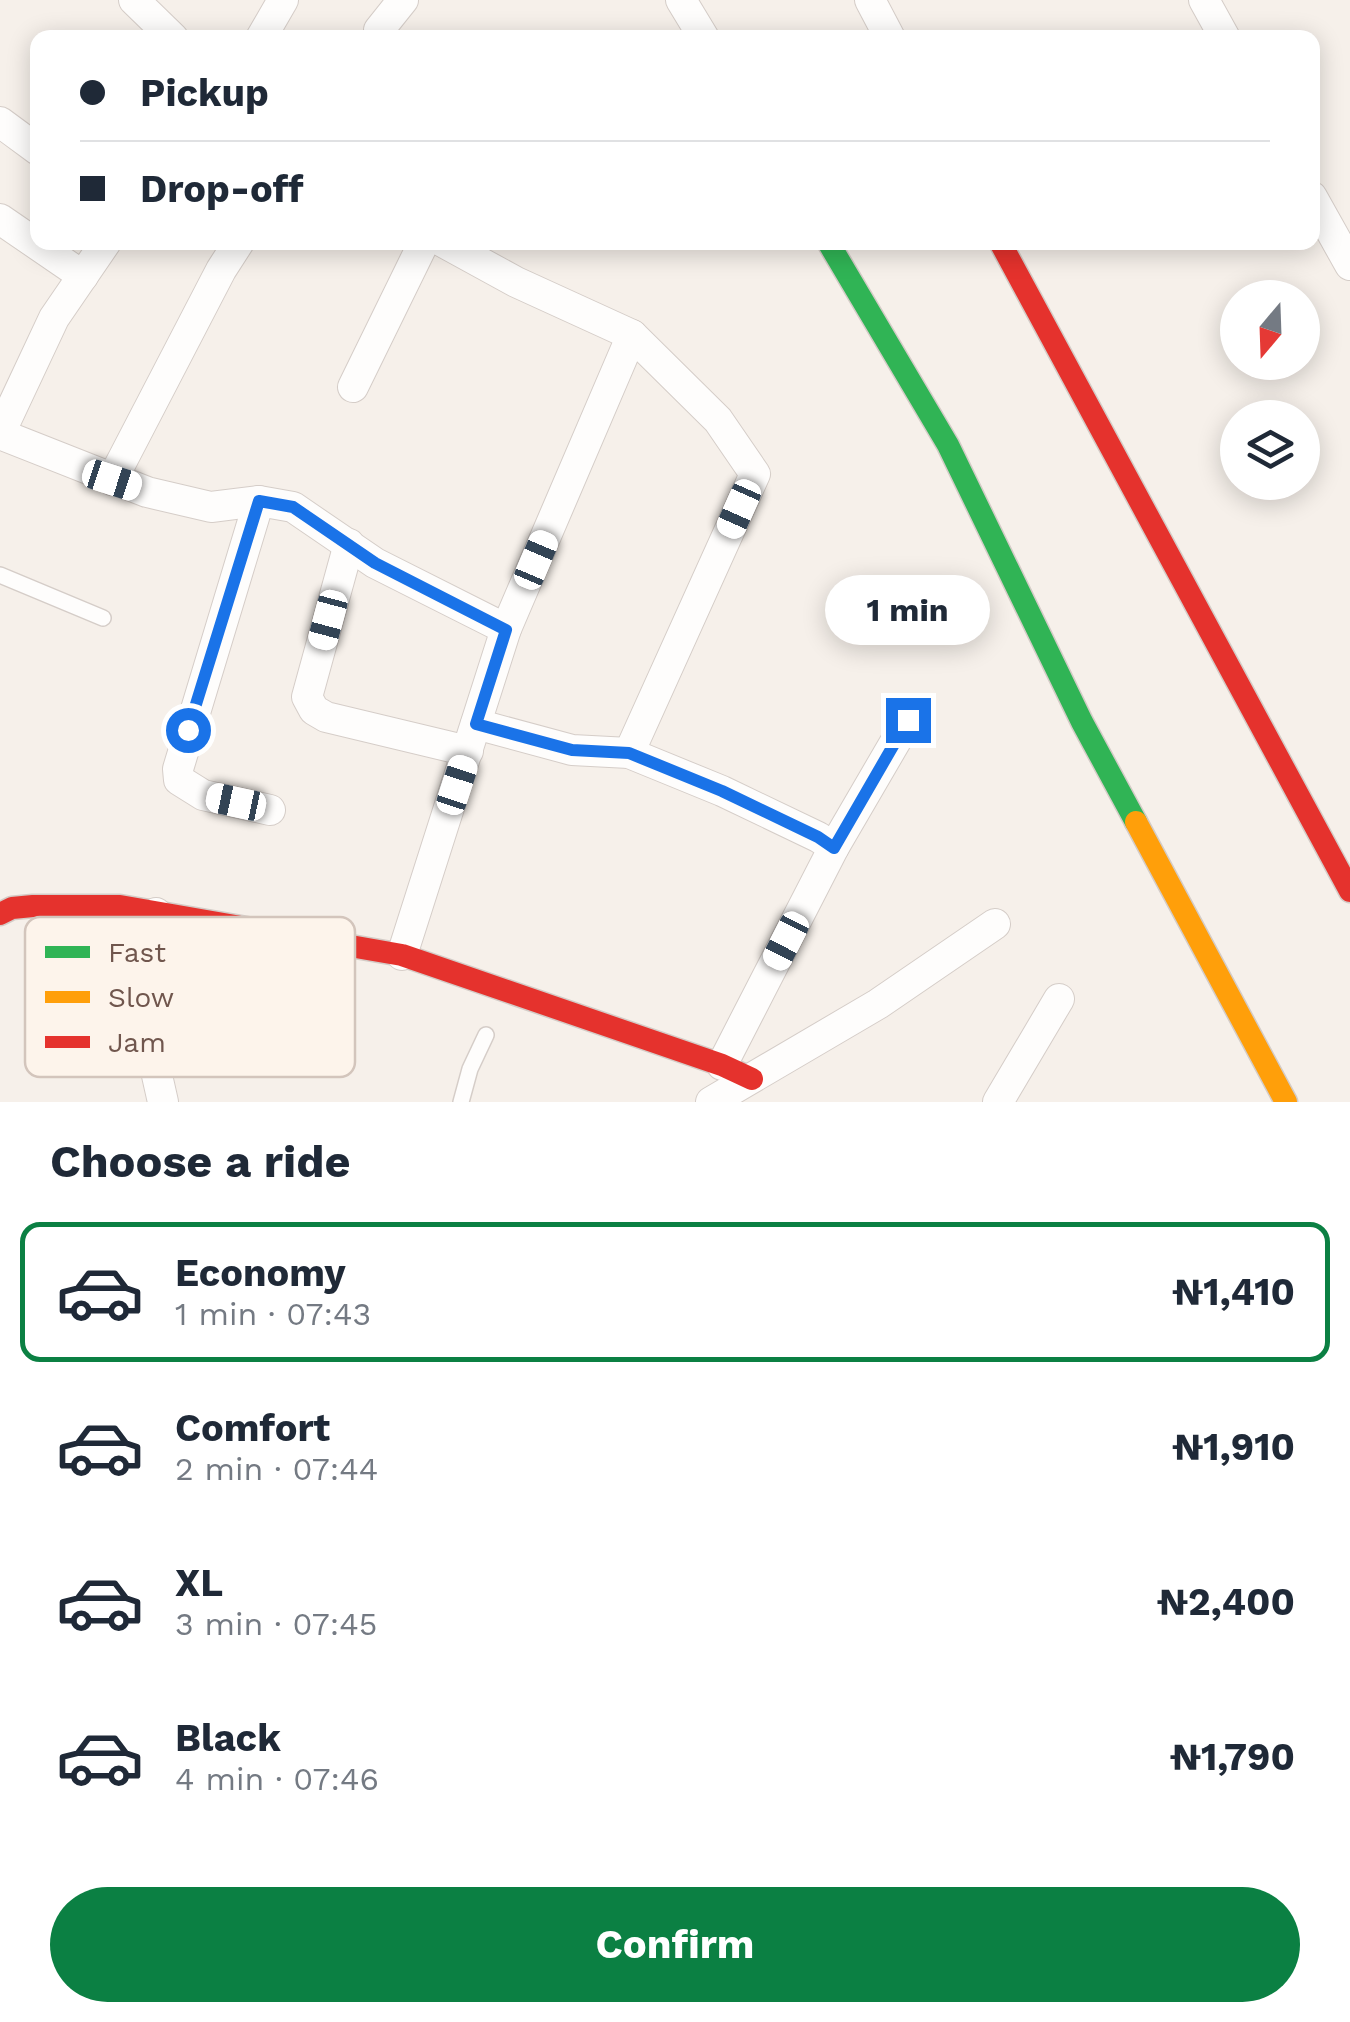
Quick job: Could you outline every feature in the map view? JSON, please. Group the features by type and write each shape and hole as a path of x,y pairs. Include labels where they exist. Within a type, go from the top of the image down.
{"street":[{"path":"134,0 166,30"},
{"path":"265,30 282,0"},
{"path":"379,30 403,0"},
{"path":"681,0 699,30"},
{"path":"870,0 886,30"},
{"path":"1204,0 1221,30"},
{"path":"0,122 30,144"},
{"path":"1320,210 1350,264"},
{"path":"0,219 30,240"},
{"path":"45,250 83,276"},
{"path":"101,250 54,318 0,433 112,480 210,507 259,501 293,507 375,563 506,630"},
{"path":"112,480 235,250"},
{"path":"352,387 420,250"},
{"path":"458,250 516,282 632,335 718,420 754,474 629,753"},
{"path":"833,250 948,445 1082,722 1286,1102"},
{"path":"1004,250 1350,891"},
{"path":"402,955 506,630 632,335"},
{"path":"259,501 178,769 179,780 202,794 270,810"},
{"path":"349,544 307,696 314,710 326,717 472,738 629,753 722,791 834,848"},
{"path":"730,1088 834,848 908,720"},
{"path":"0,914 12,908 33,906 120,906 179,917"},
{"path":"156,913 156,917"},
{"path":"730,1088 878,1004 995,924"},
{"path":"355,947 402,955 730,1088"},
{"path":"998,1102 1059,999"},
{"path":"157,1077 163,1102"}],"lane":[{"path":"0,575 103,618"},
{"path":"461,1102 470,1069 486,1035"}],"traffic: fast":[{"path":"833,250 948,445 1082,722 1136,822"}],"traffic: slow":[{"path":"1136,822 1286,1102"}],"traffic: jam":[{"path":"1004,250 1350,891"},
{"path":"0,914 12,908 33,906 120,906 183,917"},
{"path":"355,947 402,955 722,1065 752,1079"}],"route":[{"path":"188,730 259,501 293,507 375,563 506,630 476,724 572,750 629,753 722,791 834,848 908,720"}]}
